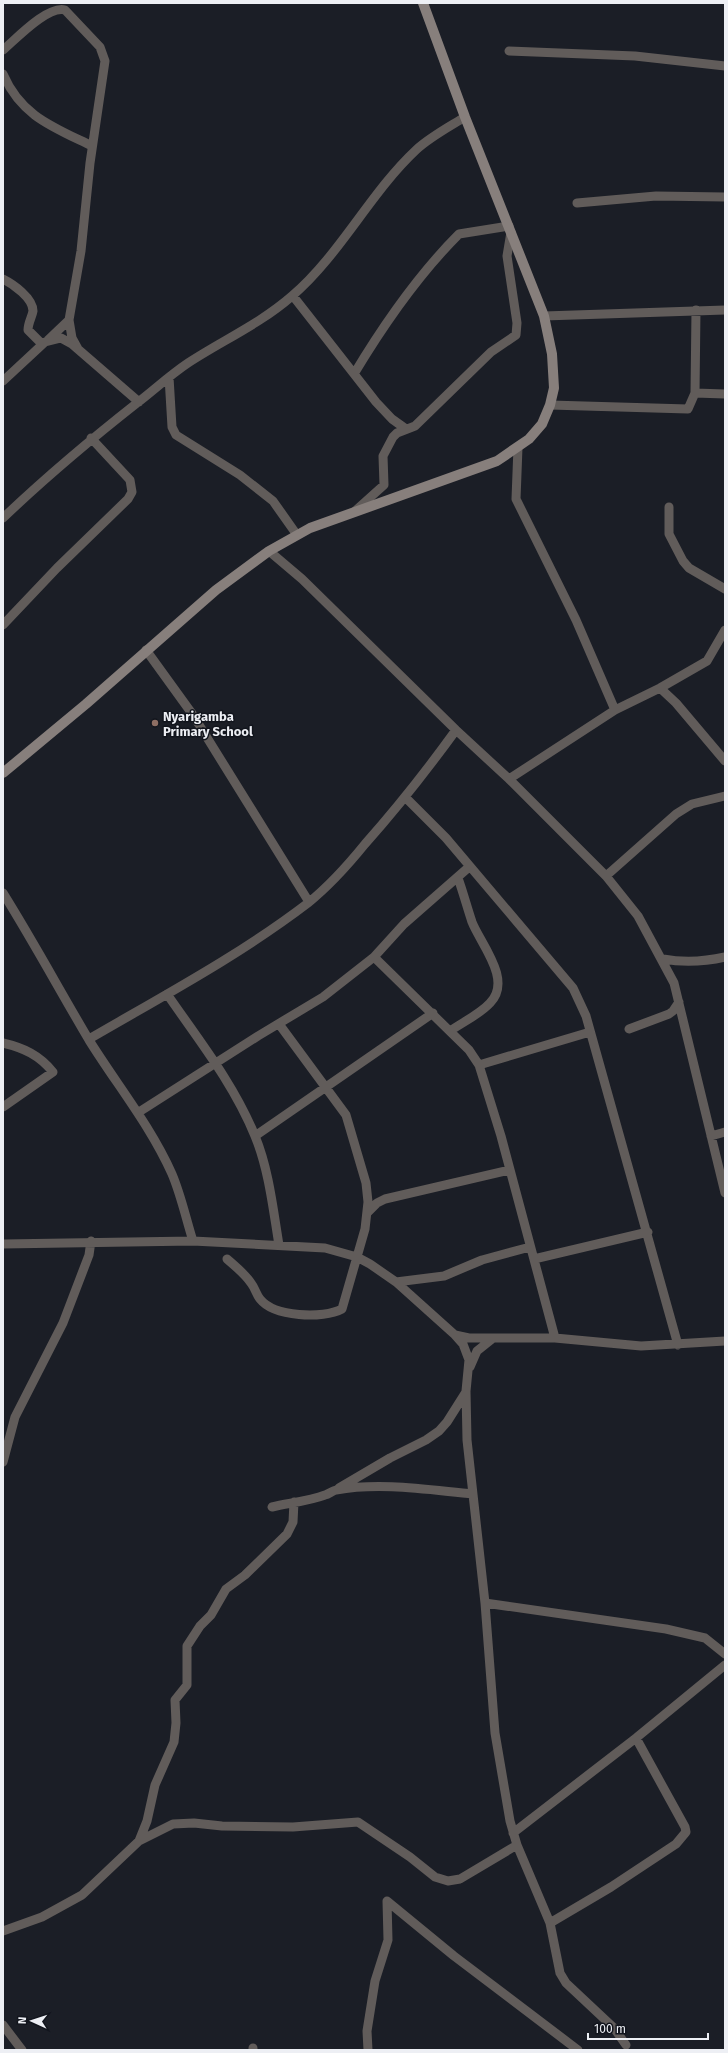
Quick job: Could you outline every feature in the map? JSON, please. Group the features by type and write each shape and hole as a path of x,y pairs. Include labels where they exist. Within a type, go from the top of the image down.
{"street":[{"path":"3,773 65,722 216,590 268,551 310,528 497,461 529,439 542,424 550,405 554,388 552,354 544,316 465,117 423,3"},
{"path":"3,50 46,14 64,7 103,52 104,69 92,146 84,231 69,320 72,338 78,349"},
{"path":"509,51 628,56 725,66"},
{"path":"3,74 10,90 23,106 59,130 92,146"},
{"path":"3,518 91,438 139,402 169,377 188,363 242,332 293,296 325,260 381,189 416,150 465,117"},
{"path":"577,203 670,195 725,197"},
{"path":"354,374 375,340 400,305 459,234 510,229"},
{"path":"354,512 384,485 383,456 393,437 406,429 415,426 496,348 516,335 517,323 507,256 510,229"},
{"path":"3,279 20,291 32,305 33,311 28,330 45,342 61,338 67,340 139,402"},
{"path":"293,296 386,413 406,429"},
{"path":"550,405 683,410 689,408 695,393 696,310"},
{"path":"544,316 725,310"},
{"path":"3,381 69,320"},
{"path":"169,377 172,427 176,435 240,475 273,501 297,535"},
{"path":"695,393 725,394"},
{"path":"3,625 57,568 128,499 132,492 130,480 91,438"},
{"path":"518,447 516,499 576,620 615,710"},
{"path":"669,507 669,534 683,561 689,568 725,589"},
{"path":"268,551 302,579 456,730 509,779 606,876 638,916 663,959 674,983 725,1193"},
{"path":"509,779 615,710 660,688 707,661 725,630"},
{"path":"146,650 193,715 309,902"},
{"path":"660,688 676,703 725,761"},
{"path":"89,1039 244,947 309,902 342,871 405,797 456,730"},
{"path":"606,876 676,814 692,804 725,796"},
{"path":"405,797 446,838 573,988 586,1016 648,1232 678,1345"},
{"path":"138,1112 323,997 374,957 404,924 469,867"},
{"path":"450,1031 491,1002 497,988 496,970 493,960 473,923 458,878"},
{"path":"3,893 36,945 89,1039 138,1112 172,1174 193,1241"},
{"path":"663,959 684,963 698,962 725,956"},
{"path":"374,957 433,1013 469,1050 479,1065 510,1170 555,1338"},
{"path":"167,994 215,1063 246,1116 255,1136 264,1164 280,1245"},
{"path":"629,1029 669,1014 679,1002"},
{"path":"255,1136 433,1013"},
{"path":"227,1259 248,1278 260,1299 275,1309 309,1315 333,1314 342,1310 368,1212 367,1191 346,1115 279,1024"},
{"path":"479,1065 590,1032"},
{"path":"3,1043 35,1054 53,1072 3,1107"},
{"path":"711,1136 725,1132"},
{"path":"368,1212 381,1201 510,1170"},
{"path":"367,1191 372,1197 381,1201"},
{"path":"534,1258 648,1232"},
{"path":"3,1244 193,1241 318,1247 357,1257 396,1282 455,1335 467,1352 470,1366"},
{"path":"3,1462 15,1417 63,1323 89,1255 91,1242"},
{"path":"396,1282 444,1276 482,1260 530,1246"},
{"path":"455,1335 469,1338 492,1339 555,1338 641,1346 678,1345 725,1341"},
{"path":"492,1339 477,1351 470,1366 466,1391 467,1440 485,1603 495,1734 513,1833 550,1923 560,1973 566,1983 614,2028 626,2045"},
{"path":"272,1507 325,1495 390,1458 426,1440 439,1431 447,1422 466,1391"},
{"path":"334,1490 372,1487 473,1494"},
{"path":"138,1841 147,1821 155,1785 174,1742 176,1723 175,1700 187,1685 187,1646 200,1626 211,1615 226,1589 245,1576 287,1534 293,1522 294,1502"},
{"path":"485,1603 666,1629 705,1638 725,1654"},
{"path":"513,1833 636,1738 725,1665"},
{"path":"550,1923 611,1887 676,1844 686,1832 685,1827 636,1738"},
{"path":"3,1932 42,1916 82,1895 138,1841 173,1824 194,1822 222,1826 287,1827 355,1822 362,1824 410,1857 434,1877 448,1881 460,1879 517,1844"},
{"path":"368,2050 367,2031 375,1980 388,1940 387,1901 454,1956 578,2050"},
{"path":"3,2025 22,2050"}],"place":[{"name":"Nyarigamba Primary School","path":"155,723"}]}
